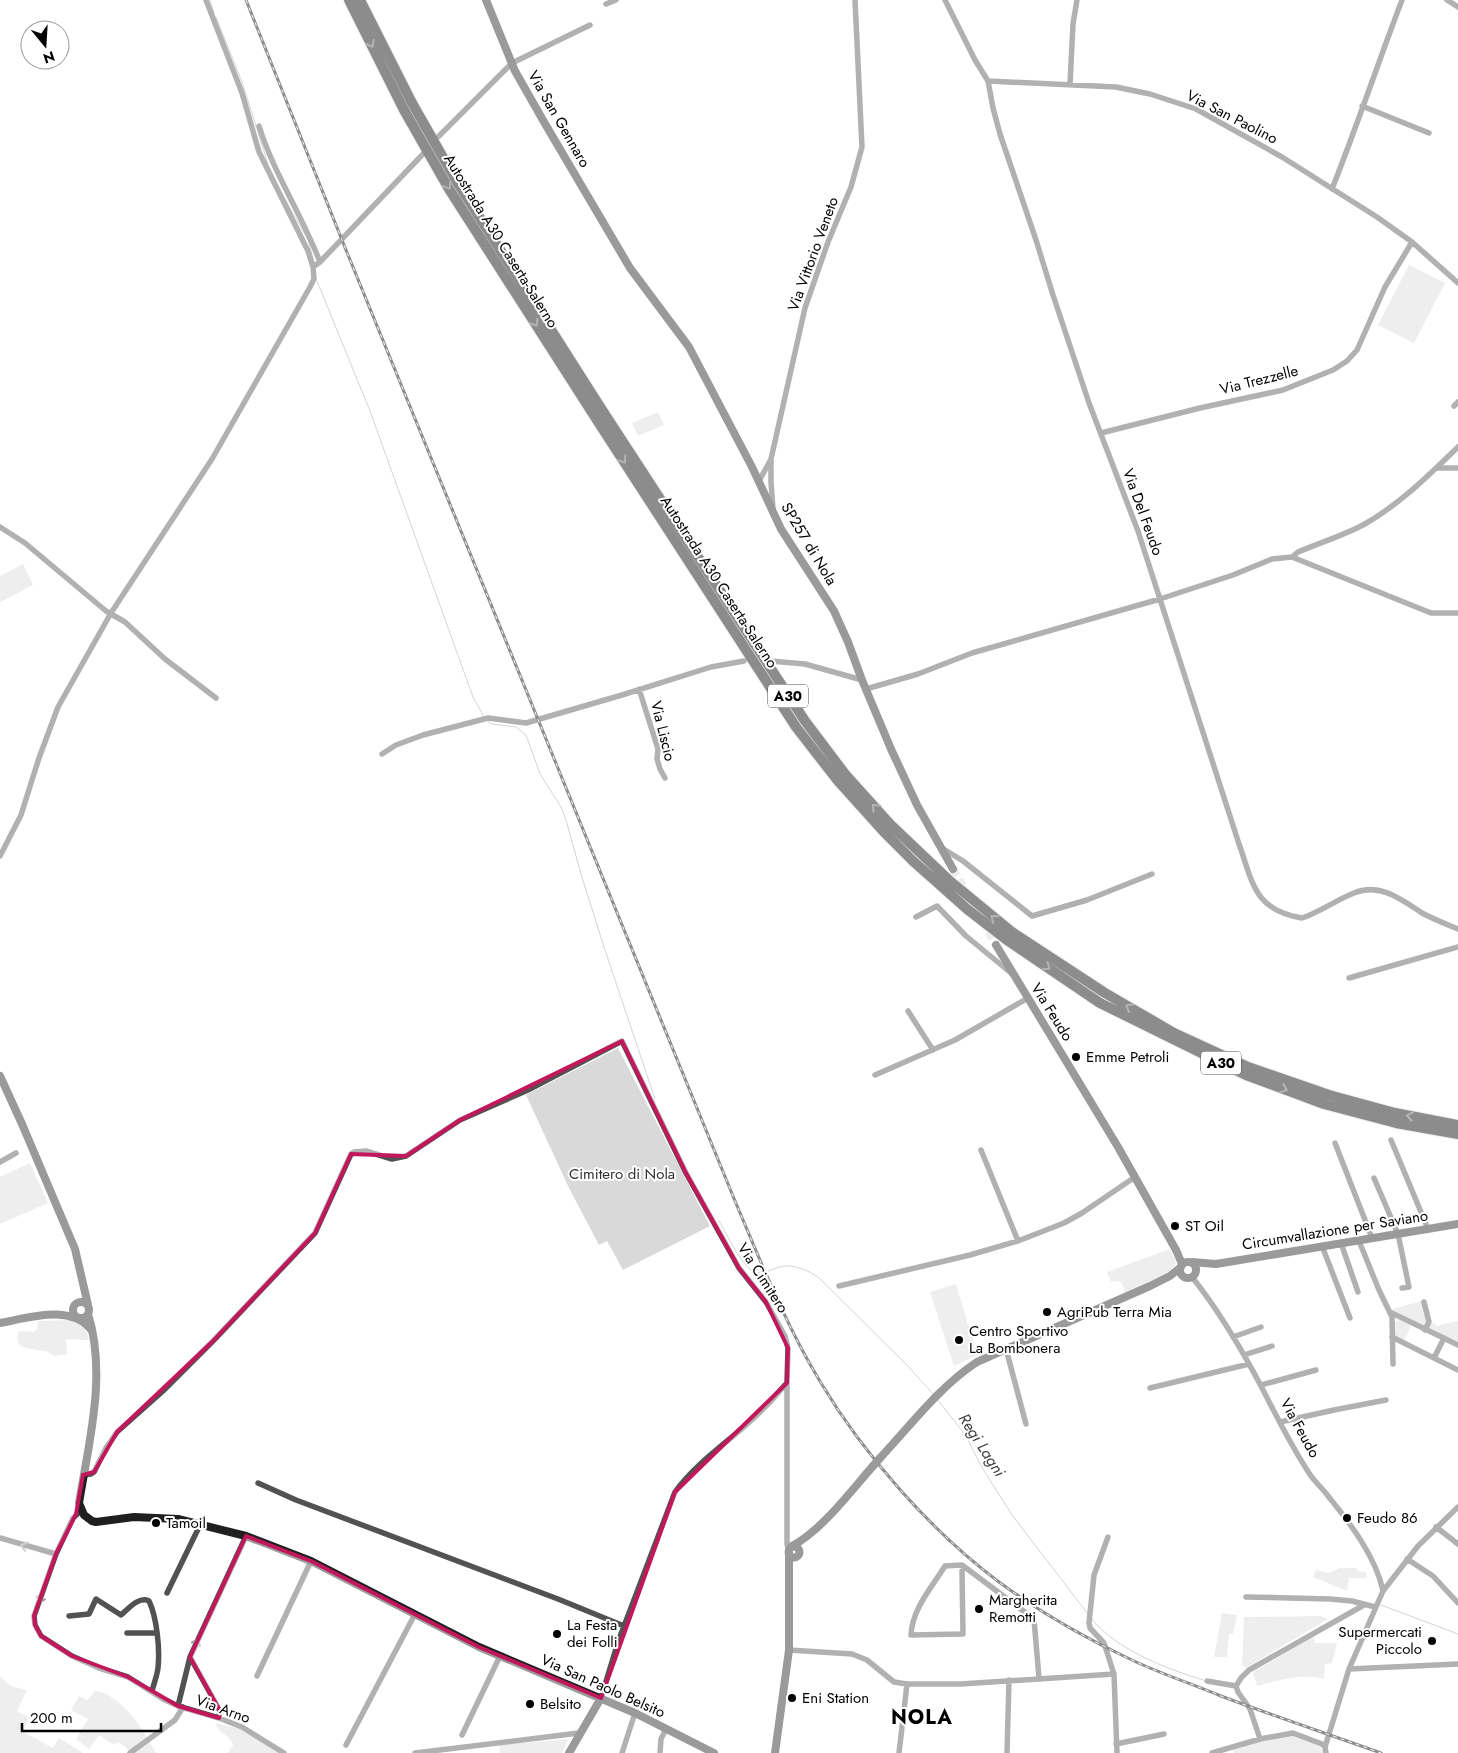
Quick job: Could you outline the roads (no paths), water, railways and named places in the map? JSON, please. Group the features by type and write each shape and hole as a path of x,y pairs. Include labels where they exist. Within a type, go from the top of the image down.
{"highway":[{"name":"Autostrada A30 Caserta-Salerno","path":"349,0 404,110 449,188 597,420 796,727 838,782 884,832 967,909 1007,940 1100,1003 1246,1075 1324,1104 1396,1123 1458,1134"},
{"name":"Autostrada A30 Caserta-Salerno","path":"360,0 412,103 457,182 602,410 805,721 845,774 890,824 950,881 1012,932 1105,993 1174,1032 1248,1067 1329,1095 1395,1113 1458,1125"}],"main road":[{"name":"Via San Gennaro","path":"486,0 512,63 618,247"},
{"name":"SP257 di Nola","path":"618,247 638,279 689,347 759,481 774,515 795,552 834,611 891,749 917,804 953,869"},
{"name":"Via Feudo","path":"996,945 1185,1264"},
{"path":"0,1076 75,1249 93,1334 97,1368 96,1389 79,1503 81,1510"},
{"name":"Circumvallazione per Saviano","path":"1185,1264 1216,1264 1458,1224"},
{"path":"1185,1264 1197,1268 1191,1276 1181,1274 1185,1264"},
{"path":"774,1753 789,1650 788,1563 790,1550 814,1531 942,1390 957,1376 977,1362 1150,1286 1170,1276 1185,1264"},
{"name":"Circumvallazione per Saviano","path":"1150,1286 1191,1276 1216,1264"},
{"path":"84,1286 80,1299 72,1310 74,1315 86,1324 93,1334"},
{"path":"0,1323 52,1314 82,1302 88,1310"},
{"path":"52,1314 82,1318 88,1310"},
{"name":"Via San Paolo Belsito","path":"81,1510 88,1519 96,1522 134,1517 178,1519 246,1536 311,1561 479,1647 635,1713 714,1753"},
{"path":"789,1583 799,1554 814,1531"},
{"path":"790,1550 792,1557 799,1554"},
{"path":"569,1753 601,1698"}],"street":[{"path":"0,856 21,815 58,707 111,613 212,458 314,279 313,267 308,251 259,152 242,92 219,38 206,0"},
{"path":"606,4 616,0"},
{"name":"Via Vittorio Veneto","path":"774,515 771,459 805,308 825,251 851,187 862,147 855,0"},
{"path":"945,0 975,60 988,81 993,108 1007,156 1100,433"},
{"path":"1070,84 1077,0"},
{"path":"1332,189 1349,148 1362,106 1402,0"},
{"path":"1446,0 1458,7"},
{"path":"439,136 512,63 590,25"},
{"name":"Via San Paolino","path":"988,81 1116,87 1150,94 1196,109 1282,156 1378,217 1412,242 1458,283"},
{"path":"1362,106 1429,133"},
{"path":"259,126 268,152 320,262"},
{"path":"313,267 320,262 423,154"},
{"name":"Via Trezzelle","path":"1100,433 1200,408 1284,390 1333,370 1347,361 1357,350 1385,287 1412,242"},
{"name":"Via Del Feudo","path":"1100,433 1138,531 1238,844 1256,890 1264,902 1275,909 1302,918 1354,893 1371,890 1383,891 1397,896 1424,914 1458,929"},
{"path":"1292,557 1298,552 1361,526 1378,516 1397,503 1458,447"},
{"path":"759,481 771,459"},
{"path":"752,468 760,471 766,468"},
{"path":"1436,468 1458,468"},
{"path":"0,527 25,542 99,606 125,622 165,659 216,698"},
{"path":"866,689 918,674 972,653 1160,599 1233,575 1272,559 1292,557 1431,613 1458,613"},
{"path":"770,661 805,664 862,680"},
{"path":"382,754 396,745 423,735 485,720 526,722 710,667 744,662"},
{"name":"Via Liscio","path":"640,689 658,749 657,760 664,778"},
{"path":"940,847 963,861 1032,916 1086,900 1152,874"},
{"path":"916,916 937,906 966,936 1013,974"},
{"path":"1349,978 1458,948"},
{"path":"875,1075 955,1040 1028,998"},
{"path":"908,1011 933,1050"},
{"name":"Via Cimitero","path":"83,1475 94,1472 102,1455 117,1432 163,1391 214,1341 315,1233 350,1154 366,1151 392,1159 406,1156 460,1120 528,1090 622,1041 686,1173 739,1268 766,1302 785,1336 788,1348 786,1382 787,1534 790,1550"},
{"path":"1391,1140 1428,1229"},
{"path":"1335,1143 1372,1238"},
{"path":"981,1150 1018,1241"},
{"path":"0,1162 16,1153"},
{"path":"839,1286 970,1256 1018,1241 1064,1223 1135,1177"},
{"path":"1374,1178 1398,1234 1409,1287 1402,1288"},
{"path":"1359,1241 1392,1317 1393,1364"},
{"path":"1341,1243 1358,1292"},
{"path":"1322,1246 1350,1318"},
{"name":"Via Feudo","path":"1191,1276 1217,1311 1244,1355 1311,1476 1356,1534 1379,1576 1383,1591"},
{"path":"1424,1302 1429,1322 1424,1330"},
{"path":"1390,1312 1458,1345"},
{"path":"1233,1337 1261,1327"},
{"path":"1392,1337 1458,1370"},
{"path":"1434,1358 1444,1338"},
{"path":"1244,1355 1272,1346"},
{"path":"1006,1349 1026,1424"},
{"path":"1150,1388 1249,1364"},
{"path":"1260,1385 1316,1370"},
{"path":"601,1698 624,1626 675,1492 703,1461 763,1410 786,1382"},
{"path":"1280,1422 1386,1400"},
{"path":"258,1483 296,1500 624,1626"},
{"path":"1325,1750 1349,1669 1383,1591 1407,1559 1458,1507"},
{"name":"Via Arno","path":"81,1510 73,1518 56,1554 34,1616 35,1626 41,1636 72,1656 99,1668 128,1677 180,1706 242,1726 284,1753"},
{"path":"167,1592 200,1525"},
{"path":"1436,1528 1458,1544"},
{"path":"787,1534 792,1541 801,1542"},
{"path":"130,1753 175,1720 180,1706 190,1657 246,1536"},
{"path":"1108,1537 1094,1575 1089,1623 1090,1628 1104,1643 1114,1674 1117,1753"},
{"path":"0,1538 56,1554"},
{"path":"1407,1559 1433,1576 1457,1601"},
{"path":"257,1676 311,1561"},
{"path":"962,1571 963,1634 911,1635 911,1624 916,1612 946,1566 962,1565 1034,1619 1039,1678"},
{"path":"1379,1576 1388,1582"},
{"path":"1246,1597 1330,1599 1352,1601 1375,1607"},
{"path":"69,1616 89,1614 96,1600 121,1615 137,1602 147,1599 157,1633 158,1669 152,1691"},
{"path":"1236,1686 1241,1678 1250,1670 1364,1605"},
{"path":"346,1745 415,1614"},
{"path":"127,1633 157,1633"},
{"path":"789,1650 861,1656 894,1682 907,1684 961,1684 1114,1674"},
{"path":"462,1736 500,1656"},
{"path":"190,1657 220,1710 220,1718"},
{"path":"1349,1669 1458,1664"},
{"path":"1007,1753 1009,1680"},
{"path":"1207,1681 1236,1686"},
{"path":"899,1753 907,1684"},
{"path":"1236,1686 1238,1692 1250,1708 1260,1739"},
{"path":"622,1753 635,1713"},
{"path":"660,1753 661,1739 666,1728"},
{"path":"1212,1753 1232,1750 1260,1739 1293,1732 1318,1742 1325,1750"},
{"path":"415,1753 579,1733"},
{"path":"1116,1744 1164,1734"},
{"path":"474,1753 475,1746"}],"waterway":[{"path":"210,0 214,13"},
{"path":"216,17 242,82 268,164"},
{"path":"285,199 308,240 314,262"},
{"path":"317,281 370,411 473,697 484,717"},
{"path":"486,720 492,724 516,727 526,735 540,774 561,807 604,947 655,1099"},
{"name":"Regi Lagni","path":"719,1221 739,1256 754,1272 761,1273 780,1267 793,1266 819,1278 906,1364 933,1394"},
{"name":"Regi Lagni","path":"937,1399 966,1436 981,1466 1012,1515 1088,1614"},
{"path":"1381,1605 1458,1634"},
{"name":"Regi Lagni","path":"1092,1619 1102,1630 1128,1649 1158,1664 1203,1680"}],"tunnel":[{"path":"953,869 996,945"}],"railway":[{"path":"246,0 346,250 735,1201 796,1339 838,1410 901,1491 949,1540 999,1582 1048,1615 1099,1644 1155,1670 1381,1753"}],"place":[{"name":"Emme Petroli","path":"1076,1057"},
{"name":"ST Oil","path":"1175,1226"},
{"name":"AgriPub Terra Mia","path":"1047,1312"},
{"name":"Centro Sportivo La Bombonera","path":"959,1340"},
{"name":"Feudo 86","path":"1347,1518"},
{"name":"Tamoil","path":"156,1523"},
{"name":"Margherita Remotti","path":"979,1609"},
{"name":"La Festa dei Folli","path":"557,1634"},
{"name":"Supermercati Piccolo","path":"1432,1641"},
{"name":"Eni Station","path":"792,1698"},
{"name":"Belsito","path":"530,1704"}],"district":[{"name":"NOLA","path":"922,1717"}],"park label":[{"name":"Cimitero di Nola","path":"622,1174"}]}
